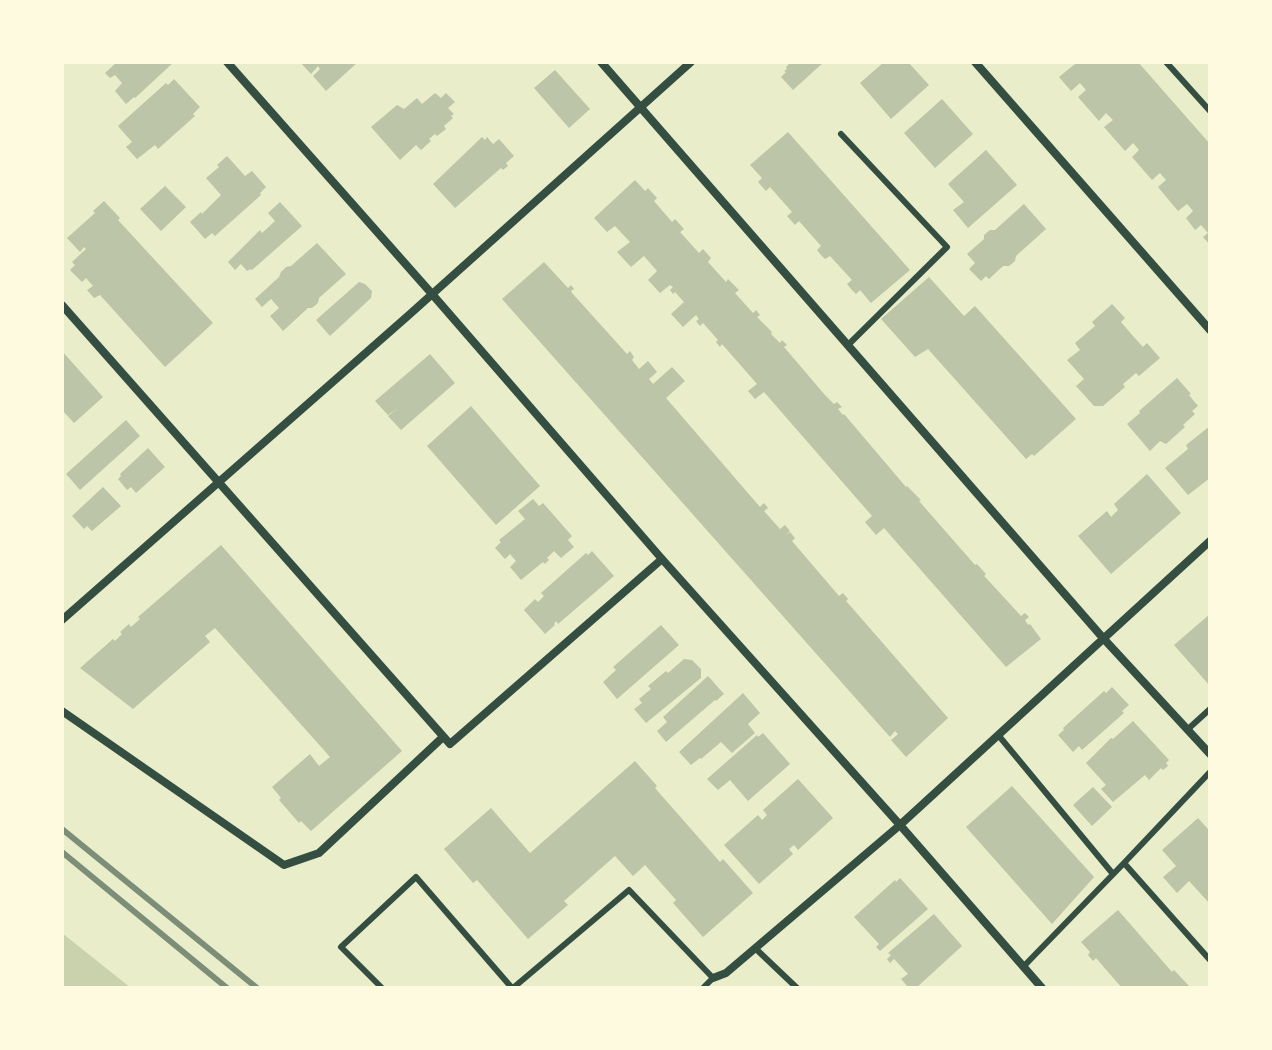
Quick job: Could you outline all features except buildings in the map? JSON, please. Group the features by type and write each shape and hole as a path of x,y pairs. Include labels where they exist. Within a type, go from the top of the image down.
{"street":[{"path":"227,62 1042,988"},
{"path":"601,62 1103,638 1210,754"},
{"path":"62,620 691,62"},
{"path":"975,62 1210,330"},
{"path":"62,305 450,744 662,559"},
{"path":"713,978 726,973 756,949 900,825 1210,541"},
{"path":"62,711 284,865 319,853 443,737"}],"lane":[{"path":"1166,62 1210,111"},
{"path":"841,134 947,247 848,345"},
{"path":"1187,730 1210,709"},
{"path":"999,736 1113,874"},
{"path":"1024,966 1210,772"},
{"path":"1124,863 1210,960"},
{"path":"382,988 341,947 416,877 512,988 629,890 713,978 703,988"},
{"path":"756,949 797,988"}],"green space":[{"path":"62,933 131,988 62,988"}],"railway":[{"path":"62,829 257,988"},
{"path":"62,852 227,988"}]}
